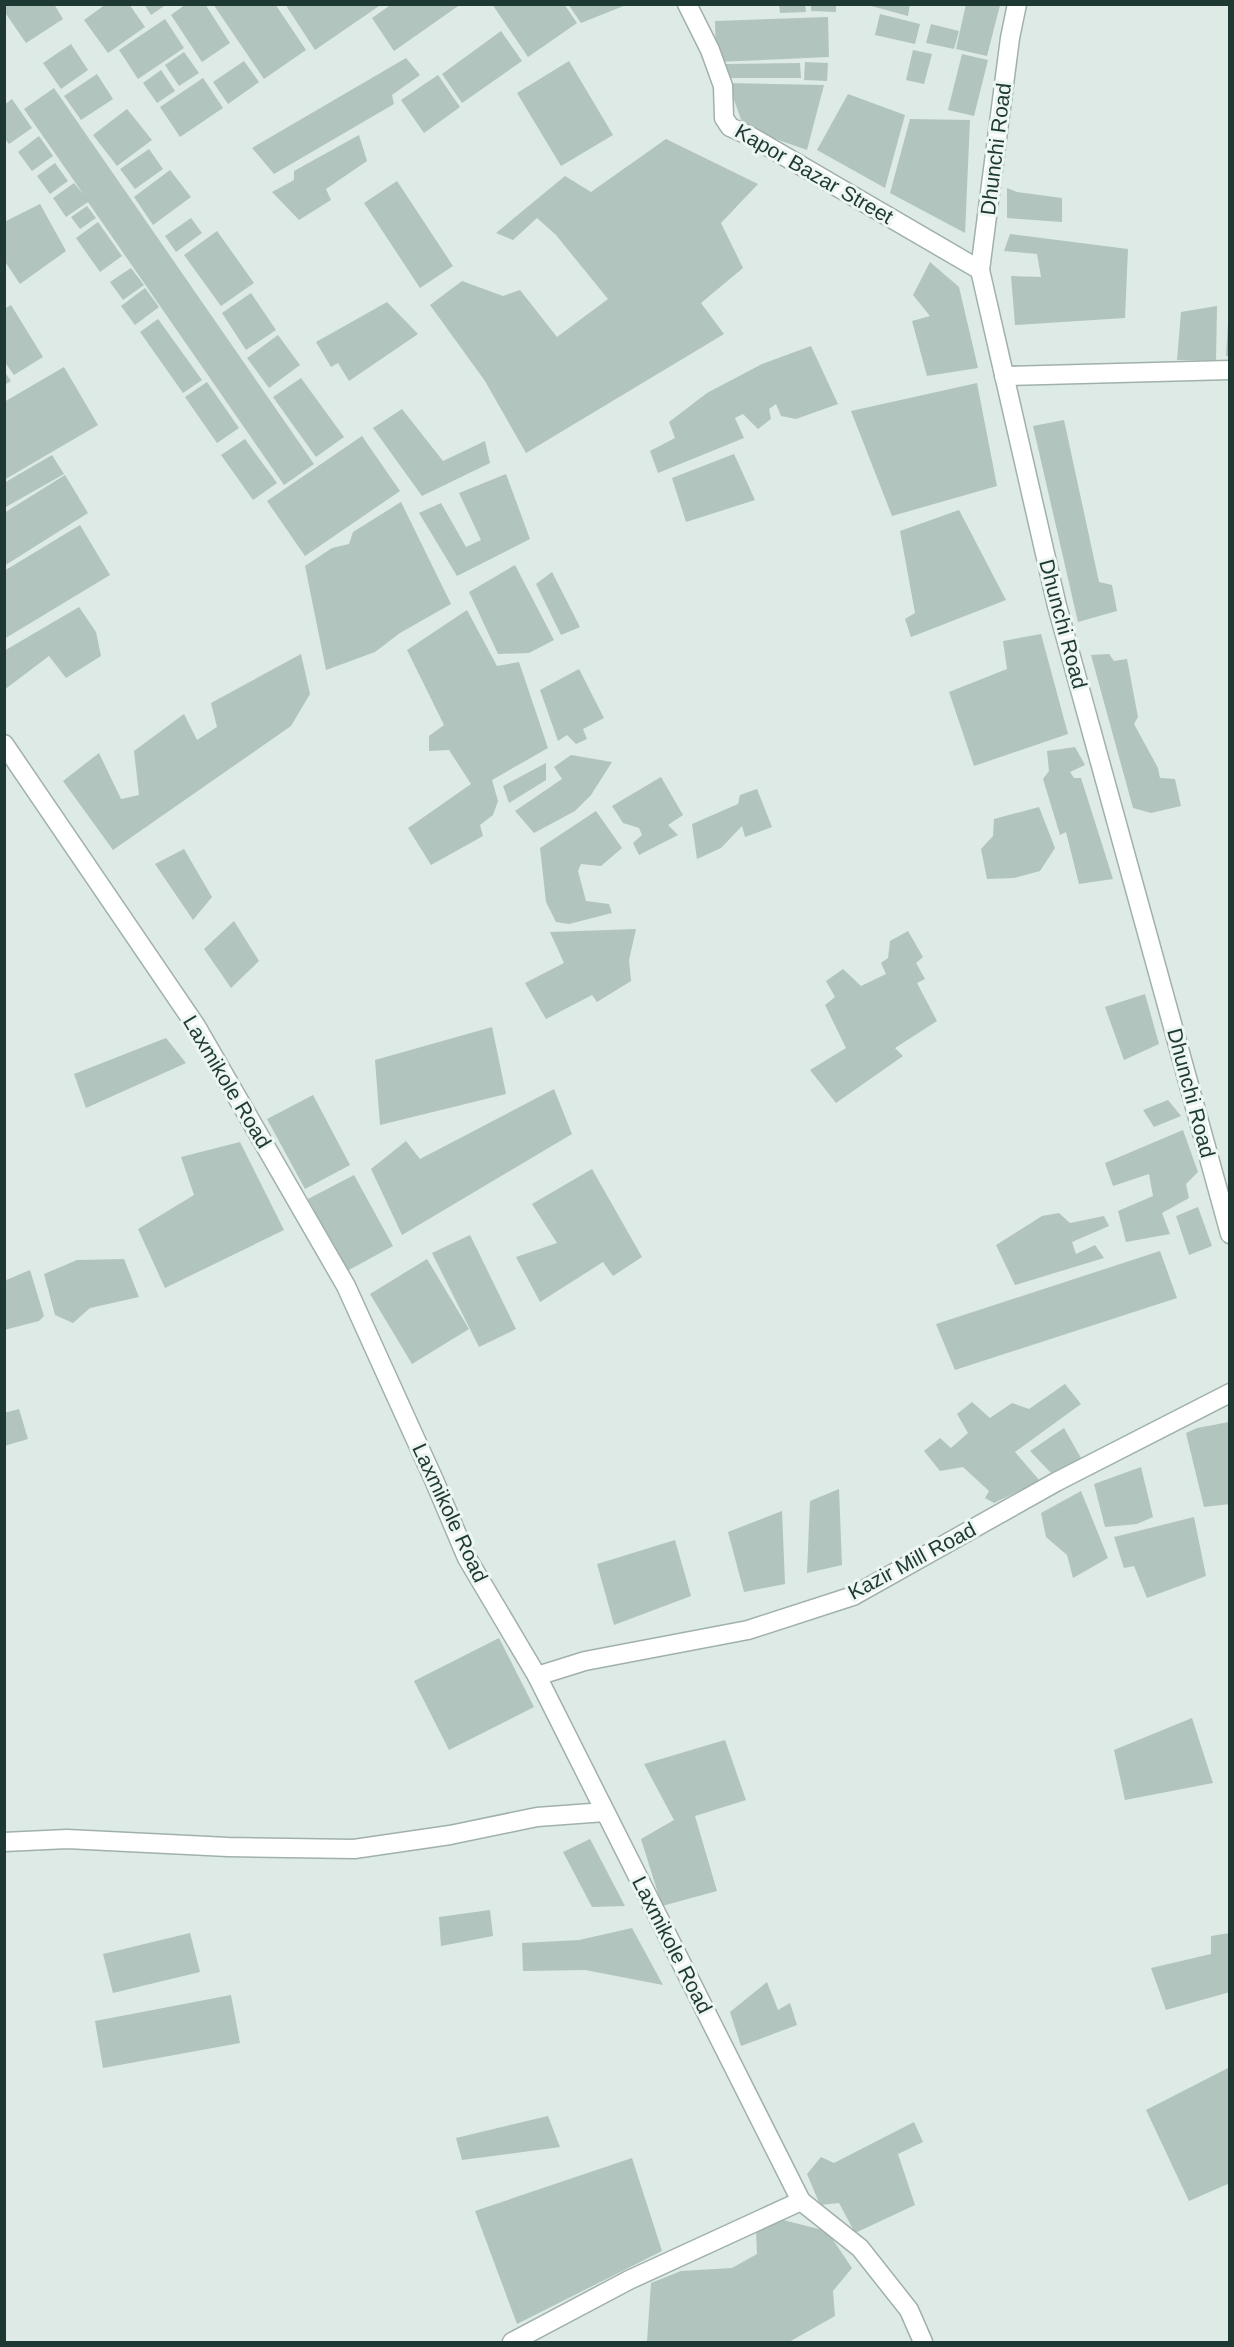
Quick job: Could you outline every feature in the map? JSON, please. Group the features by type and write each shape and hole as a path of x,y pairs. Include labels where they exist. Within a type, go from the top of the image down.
{"street":[{"name":"Kapor Bazar Street","path":"687,4 710,50 723,86 724,118 730,127 750,136 980,270"},
{"name":"Dhunchi Road","path":"1017,4 1010,38 980,270 1057,606 1230,1234"},
{"path":"1004,376 1230,370"},
{"name":"Laxmikole Road","path":"4,744 196,1026 346,1286 467,1558 537,1676 801,2201 860,2248 909,2310 923,2343"},
{"name":"Kazir Mill Road","path":"537,1676 585,1662 748,1630 853,1596 1056,1482 1230,1393"},
{"path":"4,1842 67,1839 228,1847 354,1849 450,1835 537,1817 605,1812"},
{"path":"512,2343 629,2280 801,2201"}],"building":[{"path":"4,4 54,4 63,19 26,43 4,11"},
{"path":"106,4 129,4 145,27 108,53 84,20"},
{"path":"144,4 167,4 151,15"},
{"path":"186,4 205,4 230,43 202,62 171,15"},
{"path":"213,4 275,4 306,50 264,79"},
{"path":"285,4 382,4 315,50"},
{"path":"392,4 461,4 394,51 372,18"},
{"path":"492,4 564,4 577,23 528,57"},
{"path":"568,4 626,4 626,5 581,23"},
{"path":"779,4 805,4 806,12 780,13"},
{"path":"811,4 836,4 836,12 811,11"},
{"path":"864,4 910,4 908,16"},
{"path":"966,4 1000,5 987,56 956,49"},
{"path":"880,14 920,24 915,44 875,35"},
{"path":"828,17 829,57 716,62 715,21"},
{"path":"165,19 184,48 138,79 119,50"},
{"path":"931,24 959,31 954,49 926,43"},
{"path":"501,31 522,61 462,103 442,74"},
{"path":"71,44 88,70 61,89 43,63"},
{"path":"913,50 932,54 924,84 906,80"},
{"path":"184,52 199,73 179,86 165,65"},
{"path":"962,54 988,60 974,116 948,110"},
{"path":"406,58 420,75 392,95 394,104 274,174 252,148"},
{"path":"244,61 259,82 228,104 213,82"},
{"path":"569,61 613,135 561,166 517,93"},
{"path":"805,62 828,63 827,81 804,80"},
{"path":"800,63 801,78 726,78 726,64"},
{"path":"161,70 175,91 157,103 143,83"},
{"path":"97,74 113,99 81,120 64,96"},
{"path":"438,75 460,107 424,133 401,100"},
{"path":"203,78 223,108 180,137 160,107"},
{"path":"728,83 824,85 807,150 744,128"},
{"path":"54,88 314,464 284,485 88,202 66,217 53,198 74,183 84,195 24,109"},
{"path":"848,94 905,115 885,188 817,150"},
{"path":"12,99 32,128 9,144 4,138 4,105"},
{"path":"127,109 152,140 117,166 93,135"},
{"path":"910,119 970,120 965,233 890,193"},
{"path":"359,135 367,161 326,189 331,200 299,220 272,192 294,180 294,171"},
{"path":"39,136 53,156 32,171 18,152"},
{"path":"666,139 758,184 721,223 743,268 701,303 724,334 526,453 485,381 430,305 462,281 503,296 520,290 557,337 608,299 556,235 537,218 513,240 496,233 565,176 591,192"},
{"path":"149,149 163,169 135,189 120,169"},
{"path":"55,163 68,181 50,194 37,176"},
{"path":"170,170 191,197 153,225 134,197"},
{"path":"397,181 453,266 420,288 364,203"},
{"path":"1007,188 1017,192 1062,198 1062,222 1007,218"},
{"path":"40,204 66,251 20,284 4,260 4,222"},
{"path":"87,206 96,218 80,229 71,217"},
{"path":"191,218 202,233 176,252 165,236"},
{"path":"98,222 122,256 100,272 76,238"},
{"path":"217,231 254,283 221,306 184,255"},
{"path":"1010,234 1128,249 1125,318 1015,325 1011,276 1041,277 1037,254 1004,251"},
{"path":"930,262 959,287 978,368 927,376 912,321 930,316 913,295"},
{"path":"131,268 144,285 123,300 110,282"},
{"path":"145,288 159,307 135,325 121,306"},
{"path":"251,293 276,330 246,350 222,313"},
{"path":"387,302 418,334 349,381 338,363 331,367 316,342"},
{"path":"11,305 43,357 14,375 4,361 4,309"},
{"path":"1217,306 1216,361 1177,360 1181,312"},
{"path":"158,319 202,380 183,393 140,332"},
{"path":"1228,324 1230,324 1230,356 1226,356"},
{"path":"278,335 300,365 269,388 247,358"},
{"path":"811,346 838,404 796,419 781,416 776,404 769,409 771,419 758,429 743,414 735,418 744,438 658,473 650,451 675,438 669,422 707,393 762,364"},
{"path":"64,367 98,425 4,480 4,402"},
{"path":"4,371 11,381 4,385"},
{"path":"301,378 344,437 316,457 273,397"},
{"path":"207,382 239,428 217,443 185,397"},
{"path":"977,383 997,486 892,516 851,411"},
{"path":"402,409 443,461 485,441 490,463 422,496 373,428"},
{"path":"1064,420 1099,582 1112,585 1117,611 1078,622 1033,426"},
{"path":"362,436 400,491 305,556 267,501"},
{"path":"245,439 277,483 253,500 221,455"},
{"path":"734,454 755,500 686,522 672,478"},
{"path":"52,455 64,474 4,508 4,483"},
{"path":"506,474 530,539 457,576 419,513 441,503 466,547 481,540 459,493"},
{"path":"65,475 88,513 4,566 4,513"},
{"path":"401,502 451,604 400,633 375,652 326,670 305,566 332,548 349,544 353,532"},
{"path":"959,510 1006,600 911,637 905,619 915,613 900,531"},
{"path":"80,525 110,575 4,639 4,571"},
{"path":"515,565 554,640 529,653 498,654 469,592"},
{"path":"552,572 580,627 561,635 536,584"},
{"path":"79,607 96,632 101,656 66,678 49,656 4,690 4,651"},
{"path":"467,610 497,666 519,662 548,748 492,780 498,801 493,815 480,825 483,836 431,865 408,828 471,784 449,750 429,751 429,736 444,725 407,650"},
{"path":"1041,634 1068,734 974,766 949,692 1007,669 1003,641"},
{"path":"301,654 310,694 291,726 113,850 63,781 99,753 121,799 139,795 134,751 184,714 197,740 217,727 211,703"},
{"path":"1109,654 1114,661 1127,659 1138,717 1134,724 1158,768 1160,778 1175,779 1181,806 1151,813 1133,808 1091,655"},
{"path":"579,669 604,718 583,729 587,739 576,744 567,735 558,741 540,690"},
{"path":"1075,747 1085,765 1070,772 1074,778 1081,778 1113,879 1079,884 1066,832 1060,835 1043,779 1049,771 1047,751"},
{"path":"571,755 612,762 591,795 575,811 534,833 515,811 562,779 554,767"},
{"path":"546,763 546,780 509,803 503,786"},
{"path":"661,777 683,815 668,825 678,835 639,855 633,843 642,835 639,828 623,823 612,806"},
{"path":"757,789 772,827 745,837 742,826 721,848 697,859 692,824 738,804 740,795"},
{"path":"1039,807 1055,848 1040,871 1014,878 987,879 981,849 993,836 994,819"},
{"path":"596,811 622,848 601,866 581,864 578,871 586,901 609,904 612,913 569,924 556,922 546,902 540,848"},
{"path":"184,849 212,897 193,920 155,864"},
{"path":"234,921 259,961 231,988 204,949"},
{"path":"636,929 629,960 631,981 597,1002 592,995 546,1019 525,983 564,963 550,932"},
{"path":"908,931 923,957 916,963 925,979 917,983 937,1021 895,1048 903,1056 836,1103 810,1070 846,1048 825,1005 835,997 826,981 843,969 861,986 886,974 881,963 888,958 890,941"},
{"path":"1145,994 1159,1044 1124,1060 1105,1007"},
{"path":"492,1027 506,1094 380,1125 375,1060"},
{"path":"166,1038 186,1063 86,1108 74,1074"},
{"path":"554,1089 572,1134 402,1235 371,1169 406,1141 420,1159"},
{"path":"313,1095 350,1165 305,1189 267,1119"},
{"path":"1168,1100 1181,1116 1154,1127 1143,1110"},
{"path":"1183,1130 1198,1172 1186,1184 1189,1198 1162,1213 1170,1234 1126,1242 1118,1211 1153,1196 1149,1174 1113,1186 1105,1163"},
{"path":"240,1142 284,1230 165,1288 138,1229 194,1195 181,1157"},
{"path":"592,1169 642,1257 613,1276 603,1262 540,1302 516,1257 557,1243 532,1204"},
{"path":"354,1175 393,1246 347,1271 308,1199"},
{"path":"1198,1207 1212,1246 1189,1255 1176,1216"},
{"path":"1059,1213 1070,1223 1104,1216 1109,1226 1072,1242 1076,1254 1095,1245 1104,1258 1015,1285 996,1245 1042,1216"},
{"path":"470,1235 516,1329 479,1347 432,1253"},
{"path":"1160,1251 1177,1298 955,1370 936,1324"},
{"path":"124,1259 139,1297 90,1308 73,1323 55,1315 44,1274 77,1260"},
{"path":"427,1259 469,1329 412,1364 370,1294"},
{"path":"30,1270 44,1316 39,1321 4,1330 4,1281"},
{"path":"1065,1384 1081,1404 1015,1452 1040,1481 994,1503 985,1498 989,1491 963,1467 940,1471 924,1451 940,1438 951,1448 968,1433 957,1414 972,1402 990,1418 1012,1403 1029,1409"},
{"path":"19,1409 28,1439 4,1446 4,1413"},
{"path":"1229,1422 1230,1504 1204,1507 1186,1433 1197,1428"},
{"path":"1064,1428 1081,1458 1052,1474 1030,1451"},
{"path":"1141,1467 1153,1517 1137,1524 1105,1527 1094,1484"},
{"path":"839,1489 842,1565 807,1573 810,1501"},
{"path":"1081,1491 1108,1558 1073,1578 1067,1555 1046,1537 1041,1513"},
{"path":"782,1511 785,1584 744,1592 728,1532"},
{"path":"1194,1517 1206,1576 1147,1598 1134,1566 1124,1568 1114,1537"},
{"path":"675,1540 691,1596 614,1625 597,1564"},
{"path":"499,1638 534,1707 449,1750 414,1681"},
{"path":"1192,1718 1213,1783 1125,1800 1114,1750"},
{"path":"725,1740 746,1800 695,1816 717,1891 662,1906 641,1839 674,1820 644,1764"},
{"path":"590,1839 625,1906 592,1907 563,1852"},
{"path":"490,1910 493,1936 441,1946 439,1917"},
{"path":"632,1928 663,1985 585,1970 523,1971 522,1943 579,1940"},
{"path":"190,1933 200,1972 113,1993 103,1954"},
{"path":"1230,1933 1230,1992 1166,2010 1151,1968 1211,1954 1211,1936"},
{"path":"767,1982 778,2010 790,2003 797,2025 741,2046 730,2012"},
{"path":"231,1995 240,2043 103,2068 95,2021"},
{"path":"1230,2067 1230,2183 1189,2201 1146,2110"},
{"path":"548,2116 560,2147 462,2160 456,2138"},
{"path":"914,2122 923,2142 898,2154 915,2205 855,2233 839,2203 820,2205 807,2174 821,2157 834,2163"},
{"path":"632,2158 662,2251 517,2324 475,2211"},
{"path":"783,2220 827,2231 852,2268 833,2291 835,2316 789,2342 647,2342 651,2283 681,2271 732,2268 757,2254 756,2229"}]}
